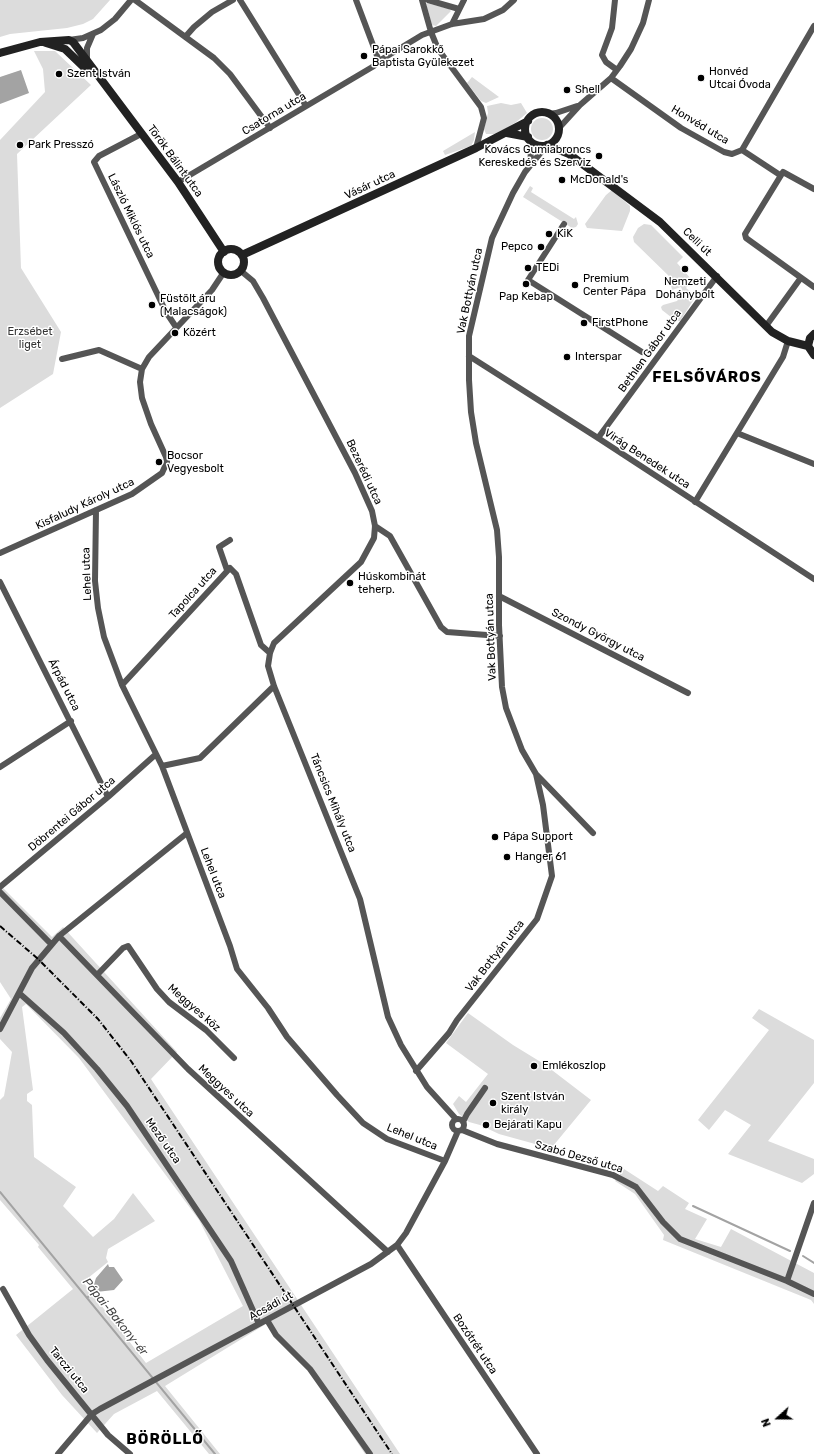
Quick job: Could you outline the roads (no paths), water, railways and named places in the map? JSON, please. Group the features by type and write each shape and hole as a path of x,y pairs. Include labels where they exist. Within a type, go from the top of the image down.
{"street":[{"path":"0,53 40,42 72,41 93,34 110,23 131,0"},
{"path":"135,0 214,58 230,74 270,128"},
{"path":"186,36 212,12 233,0"},
{"path":"240,0 306,106"},
{"path":"356,0 378,61"},
{"path":"422,0 431,32 438,49 481,107 484,118 476,148"},
{"path":"428,0 459,9"},
{"path":"452,24 464,0"},
{"name":"Csatorna utca","path":"178,182 374,66 378,61 422,35 452,24 484,19 503,10 514,0"},
{"path":"615,0 612,28 602,55 606,62 617,70"},
{"path":"507,133 529,139 537,145 547,146 555,140 559,130 580,105 611,78 617,70 631,49 643,23 649,0"},
{"name":"Honvéd utca","path":"611,78 682,128 724,152 732,154 742,150 814,26"},
{"path":"87,63 87,48 93,34"},
{"path":"72,41 71,47 74,58"},
{"name":"Török Bálint utca","path":"72,41 104,86"},
{"name":"Török Bálint utca","path":"40,42 65,49 104,86 122,106 141,134 178,182 224,252"},
{"path":"529,139 526,129 528,120 539,113 556,113 580,105"},
{"path":"548,114 554,117 559,130"},
{"name":"Vásár utca","path":"242,255 476,148 507,133 528,120"},
{"name":"Celli út","path":"559,130 563,145 569,154"},
{"name":"László Miklós utca","path":"141,134 98,157 94,162 166,312 176,327"},
{"name":"Vak Bottyán utca","path":"529,139 532,151 530,165"},
{"name":"Celli út","path":"547,146 569,154 660,222 717,276 766,326 788,341 808,346"},
{"name":"Vak Bottyán utca","path":"416,1071 449,1034 457,1020 537,919 552,876 544,805 536,774 522,750 506,708 502,687 497,530 476,443 471,412 469,356 469,336 492,238 513,193 530,165 547,146"},
{"path":"742,150 780,175"},
{"path":"814,189 783,172 745,234 746,238 800,279 814,287"},
{"path":"564,224 528,280 642,352"},
{"path":"231,249 242,255 244,263 241,271 233,275 224,272 219,262 224,252 231,249"},
{"name":"Bezerédi utca","path":"241,271 253,281 263,298 355,473 372,511 375,526"},
{"path":"62,359 99,350 142,369 149,357 212,290 224,272"},
{"name":"Bethlen Gábor utca","path":"598,438 717,276"},
{"path":"766,326 800,279"},
{"path":"814,334 810,338 808,346 814,355"},
{"path":"695,502 783,357 788,341"},
{"name":"Virág Benedek utca","path":"469,356 814,579"},
{"name":"Kisfaludy Károly utca","path":"0,553 138,490 157,477 165,468 166,457 151,424 142,398 140,382 142,369"},
{"path":"737,433 814,464"},
{"name":"Lehel utca","path":"96,510 95,567 98,608 104,637 122,685 162,766 228,939 237,969 268,1008 287,1036 337,1095 367,1126 387,1139 445,1161"},
{"path":"270,653 274,644 361,562 374,538 375,526 390,536 441,627 447,632 500,636"},
{"path":"227,570 219,547 230,540"},
{"name":"Tapolca utca","path":"122,685 230,568 236,574 261,645 270,653"},
{"name":"Árpád utca","path":"0,582 71,721 108,798"},
{"name":"Szondy György utca","path":"499,596 688,693"},
{"name":"Táncsics Mihály utca","path":"270,653 268,666 274,686 360,899 388,1017 401,1046 416,1071 427,1087 459,1125"},
{"path":"162,766 192,762 200,758 274,686"},
{"path":"0,767 71,721"},
{"name":"Döbrentei Gábor utca","path":"0,886 108,798 156,755"},
{"path":"536,774 593,833"},
{"path":"0,1029 32,968 51,944 187,833"},
{"path":"0,892 51,944"},
{"name":"Meggyes utca","path":"59,936 188,1069 388,1252"},
{"name":"Meggyes köz","path":"97,975 123,948 128,946 157,989 169,1002 206,1030 234,1058"},
{"name":"Mező utca","path":"19,992 64,1033 97,1069 127,1106 231,1261 259,1324"},
{"path":"459,1125 485,1088"},
{"name":"Acsádi út","path":"58,1454 92,1414 371,1264 397,1245 406,1233 445,1161 459,1125"},
{"name":"Szabó Dezső utca","path":"459,1125 472,1134 497,1144 613,1174 636,1187 663,1222 680,1239 787,1281 814,1294"},
{"path":"787,1281 814,1203"},
{"name":"Bozótrét utca","path":"397,1245 537,1454"},
{"name":"Tarczi utca","path":"3,1289 29,1335 47,1360 108,1434 130,1454"},
{"path":"267,1320 276,1335 310,1368 370,1454"}],"waterway":[{"name":"Pápai-Bakony-ér","path":"0,1192 215,1454"},
{"path":"693,1206 790,1251"},
{"path":"803,1256 814,1263"},
{"path":"88,1297 95,1289"}],"railway":[{"path":"0,926 38,959 98,1019 131,1061 392,1454"}],"place":[{"name":"Pápai Sarokkő Baptista Gyülekezet","path":"364,56"},
{"name":"Szent István","path":"59,74"},
{"name":"Honvéd Utcai Óvoda","path":"701,78"},
{"name":"Shell","path":"567,90"},
{"name":"Park Presszó","path":"20,145"},
{"name":"Kovács Gumiabroncs Kereskedés és Szerviz","path":"599,156"},
{"name":"McDonald's","path":"562,180"},
{"name":"KiK","path":"549,234"},
{"name":"Pepco","path":"541,247"},
{"name":"TEDi","path":"528,268"},
{"name":"Nemzeti Dohánybolt","path":"685,269"},
{"name":"Pap Kebap","path":"526,284"},
{"name":"Premium Center Pápa","path":"575,285"},
{"name":"Füstölt áru (Malacságok)","path":"152,305"},
{"name":"FirstPhone","path":"584,323"},
{"name":"Közért","path":"175,333"},
{"name":"Interspar","path":"567,357"},
{"name":"Bocsor Vegyesbolt","path":"159,462"},
{"name":"Húskombinát teherp.","path":"350,583"},
{"name":"Pápa Support","path":"495,837"},
{"name":"Hanger 61","path":"507,857"},
{"name":"Emlékoszlop","path":"534,1066"},
{"name":"Szent István király","path":"493,1103"},
{"name":"Bejárati Kapu","path":"486,1125"}],"district":[{"name":"FELSŐVÁROS","path":"707,378"},
{"name":"BÖRÖLLŐ","path":"165,1440"}],"park label":[{"name":"Erzsébet liget","path":"30,338"}]}
